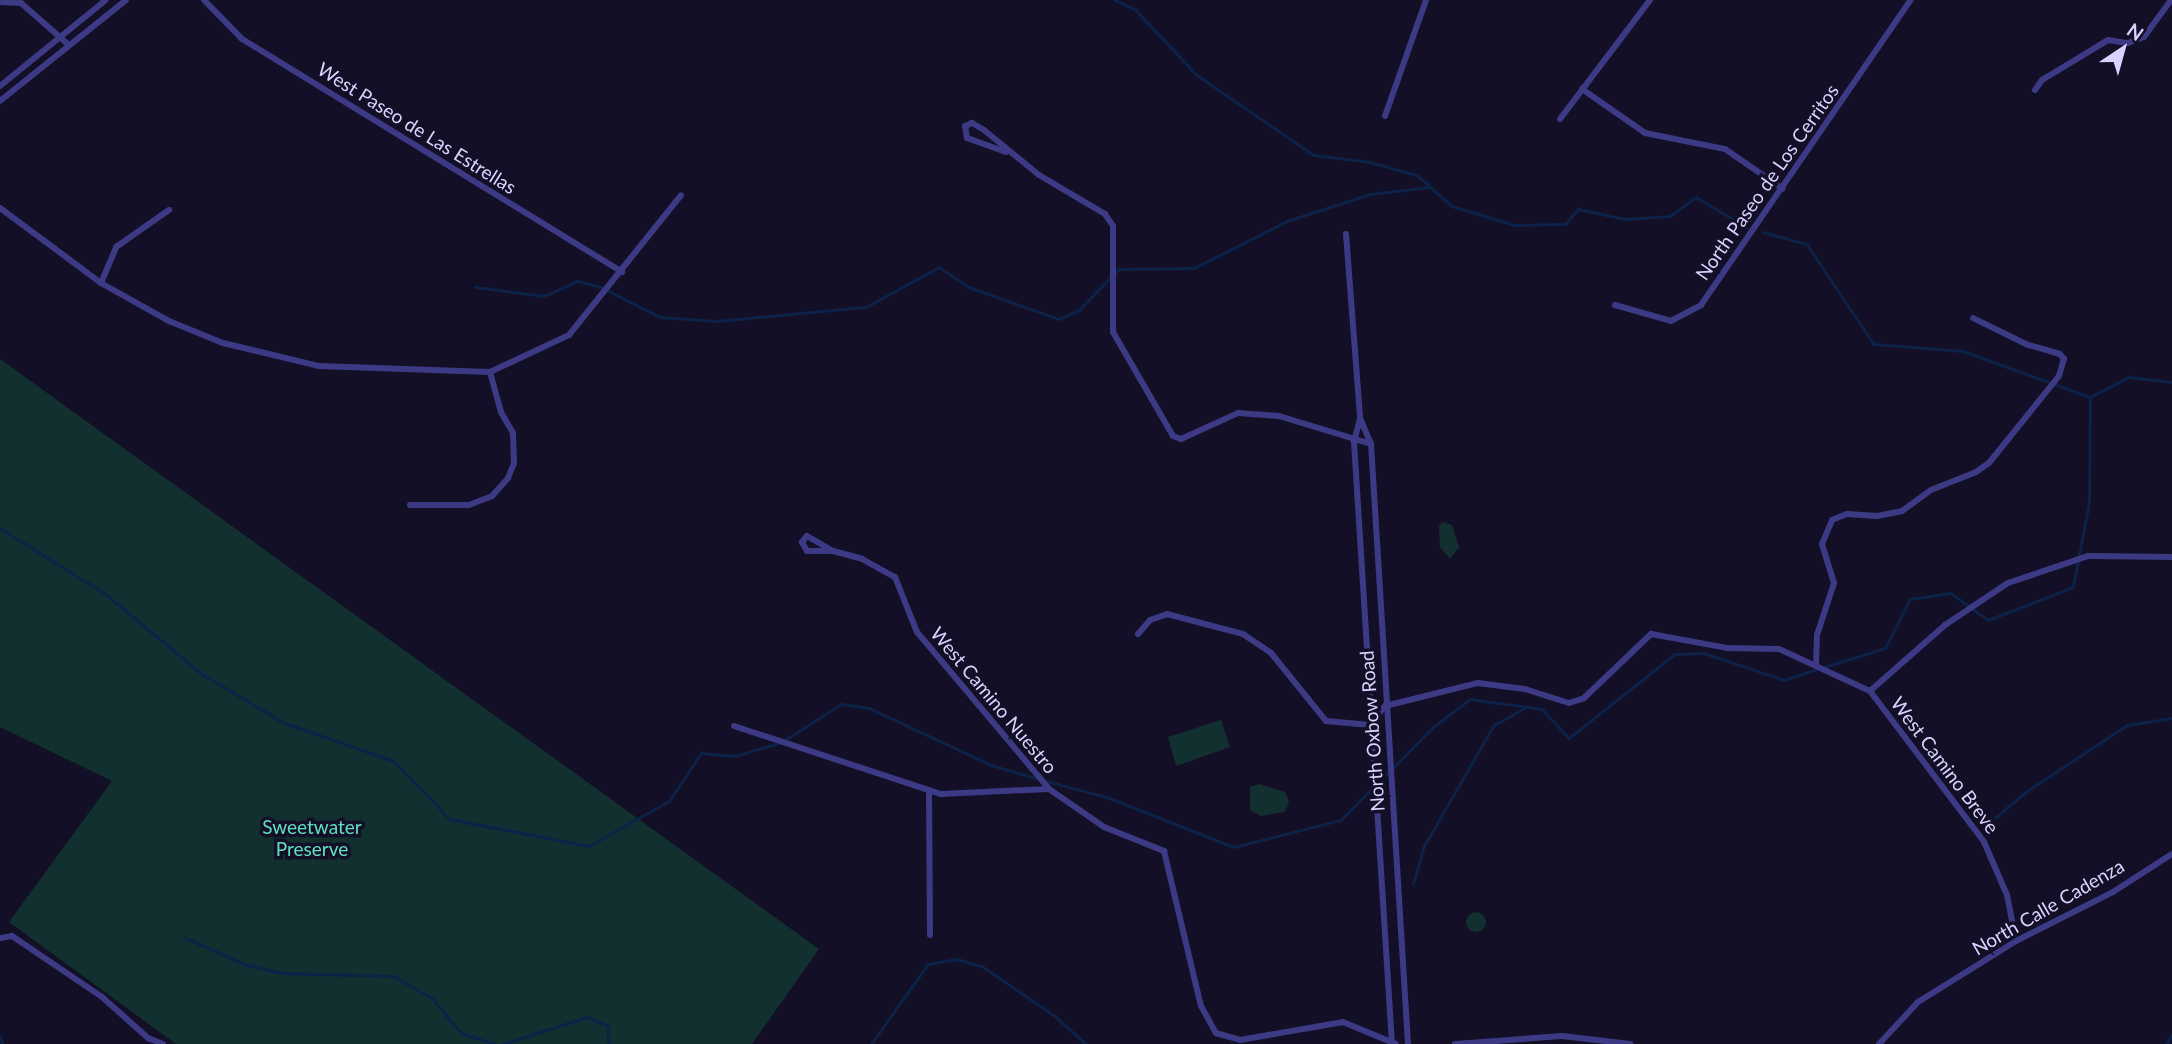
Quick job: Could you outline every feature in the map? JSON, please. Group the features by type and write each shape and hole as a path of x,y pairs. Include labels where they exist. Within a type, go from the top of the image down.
{"street":[{"path":"0,86 106,0"},
{"path":"0,100 126,0"},
{"name":"West Paseo de Las Estrellas","path":"204,0 242,39 622,272"},
{"path":"1385,117 1426,0"},
{"path":"1560,119 1650,0"},
{"name":"North Paseo de Los Cerritos","path":"1615,305 1671,321 1701,305 1911,0"},
{"path":"2035,90 2042,80 2100,44 2128,43 2144,37 2171,0"},
{"path":"0,2 21,3 69,45"},
{"path":"1582,89 1645,133 1725,149 1783,189"},
{"path":"1006,152 984,130 972,123 965,126 967,138 1006,152 1105,214 1113,226 1113,332 1173,436 1181,439 1238,413 1279,416 1354,442 1371,444"},
{"path":"0,208 101,283 169,321 281,360 319,366 490,372 569,335 681,195"},
{"path":"101,283 116,247 169,210"},
{"name":"North Oxbow Road","path":"1346,234 1360,418 1354,442 1370,725 1393,1043"},
{"path":"1816,664 1818,635 1834,583 1822,544 1832,520 1847,514 1877,516 1902,511 1931,490 1976,472 1989,463 2059,376 2064,359 2060,354 2028,345 1973,318"},
{"path":"410,505 468,505 492,496 508,478 513,463 513,433 501,412 490,372"},
{"name":"North Oxbow Road","path":"1360,418 1371,444 1385,706 1408,1044"},
{"name":"West Camino Nuestro","path":"833,551 862,559 895,577 917,632 1049,789 1104,827 1164,851 1201,1006 1216,1033 1240,1040 1343,1022 1393,1043"},
{"path":"1138,634 1150,620 1167,614 1244,634 1270,653 1326,721 1370,725 1385,706 1478,684 1525,689 1569,703 1584,698 1651,634 1727,648 1779,649 1870,691 1945,625 2008,583 2088,556 2172,557"},
{"name":"West Camino Breve","path":"1870,691 1984,842 2007,895 2016,941"},
{"name":"West Camino Nuestro","path":"734,726 941,794 1049,789"},
{"path":"929,790 930,935"},
{"name":"North Calle Cadenza","path":"1879,1044 1918,1002 2016,941 2113,892 2172,854"},
{"path":"0,938 12,936 102,996 148,1038 163,1044"},
{"path":"1455,1044 1562,1036 1631,1044"}],"green space":[{"name":"Sweetwater Preserve","path":"0,359 819,949 752,1044 176,1044 9,922 112,781 0,727"},
{"path":"1443,522 1452,525 1459,547 1450,559 1440,547 1439,526"},
{"path":"1221,720 1230,747 1176,766 1168,737"},
{"path":"1259,784 1285,792 1289,802 1285,812 1261,816 1250,810 1250,787"},
{"path":"1476,912 1483,915 1486,922 1483,929 1476,932 1469,929 1466,922 1469,915"}],"waterway":[{"path":"1115,0 1136,10 1197,75 1314,155 1370,162 1417,175 1452,206 1515,225 1565,224 1578,209 1625,219 1670,216 1696,197 1748,228"},
{"path":"1115,273 1119,269 1194,268 1287,221 1370,194 1430,187"},
{"path":"1763,232 1807,244 1874,344 1963,351 2090,397 2129,377 2172,382"},
{"path":"475,287 544,296 578,281 601,287 660,317 717,321 866,307 939,267 969,287 1059,319 1079,310 1111,277"},
{"path":"1824,667 1885,648 1910,599 1951,593 1988,620 2073,587 2089,502 2090,397"},
{"path":"0,528 103,592 202,674 285,723 394,761 450,819 589,846 669,801 701,753 735,756 779,743"},
{"path":"1394,767 1433,727 1470,699 1542,709 1569,738 1675,654 1704,653 1784,680 1817,669"},
{"path":"785,740 841,704 869,708 991,765 1036,778"},
{"path":"1413,884 1424,846 1494,725 1527,707"},
{"path":"1995,818 2027,791 2127,725 2172,718"},
{"path":"1043,780 1107,797 1234,847 1341,820 1389,771"},
{"path":"186,938 247,965 282,973 394,976 433,999 461,1033 494,1044"},
{"path":"871,1044 928,964 957,959 982,966 1055,1016 1086,1044"},
{"path":"503,1044 587,1017 608,1025 609,1044"},
{"path":"2166,1044 2172,1035"},
{"path":"0,1036 3,1044"}]}
